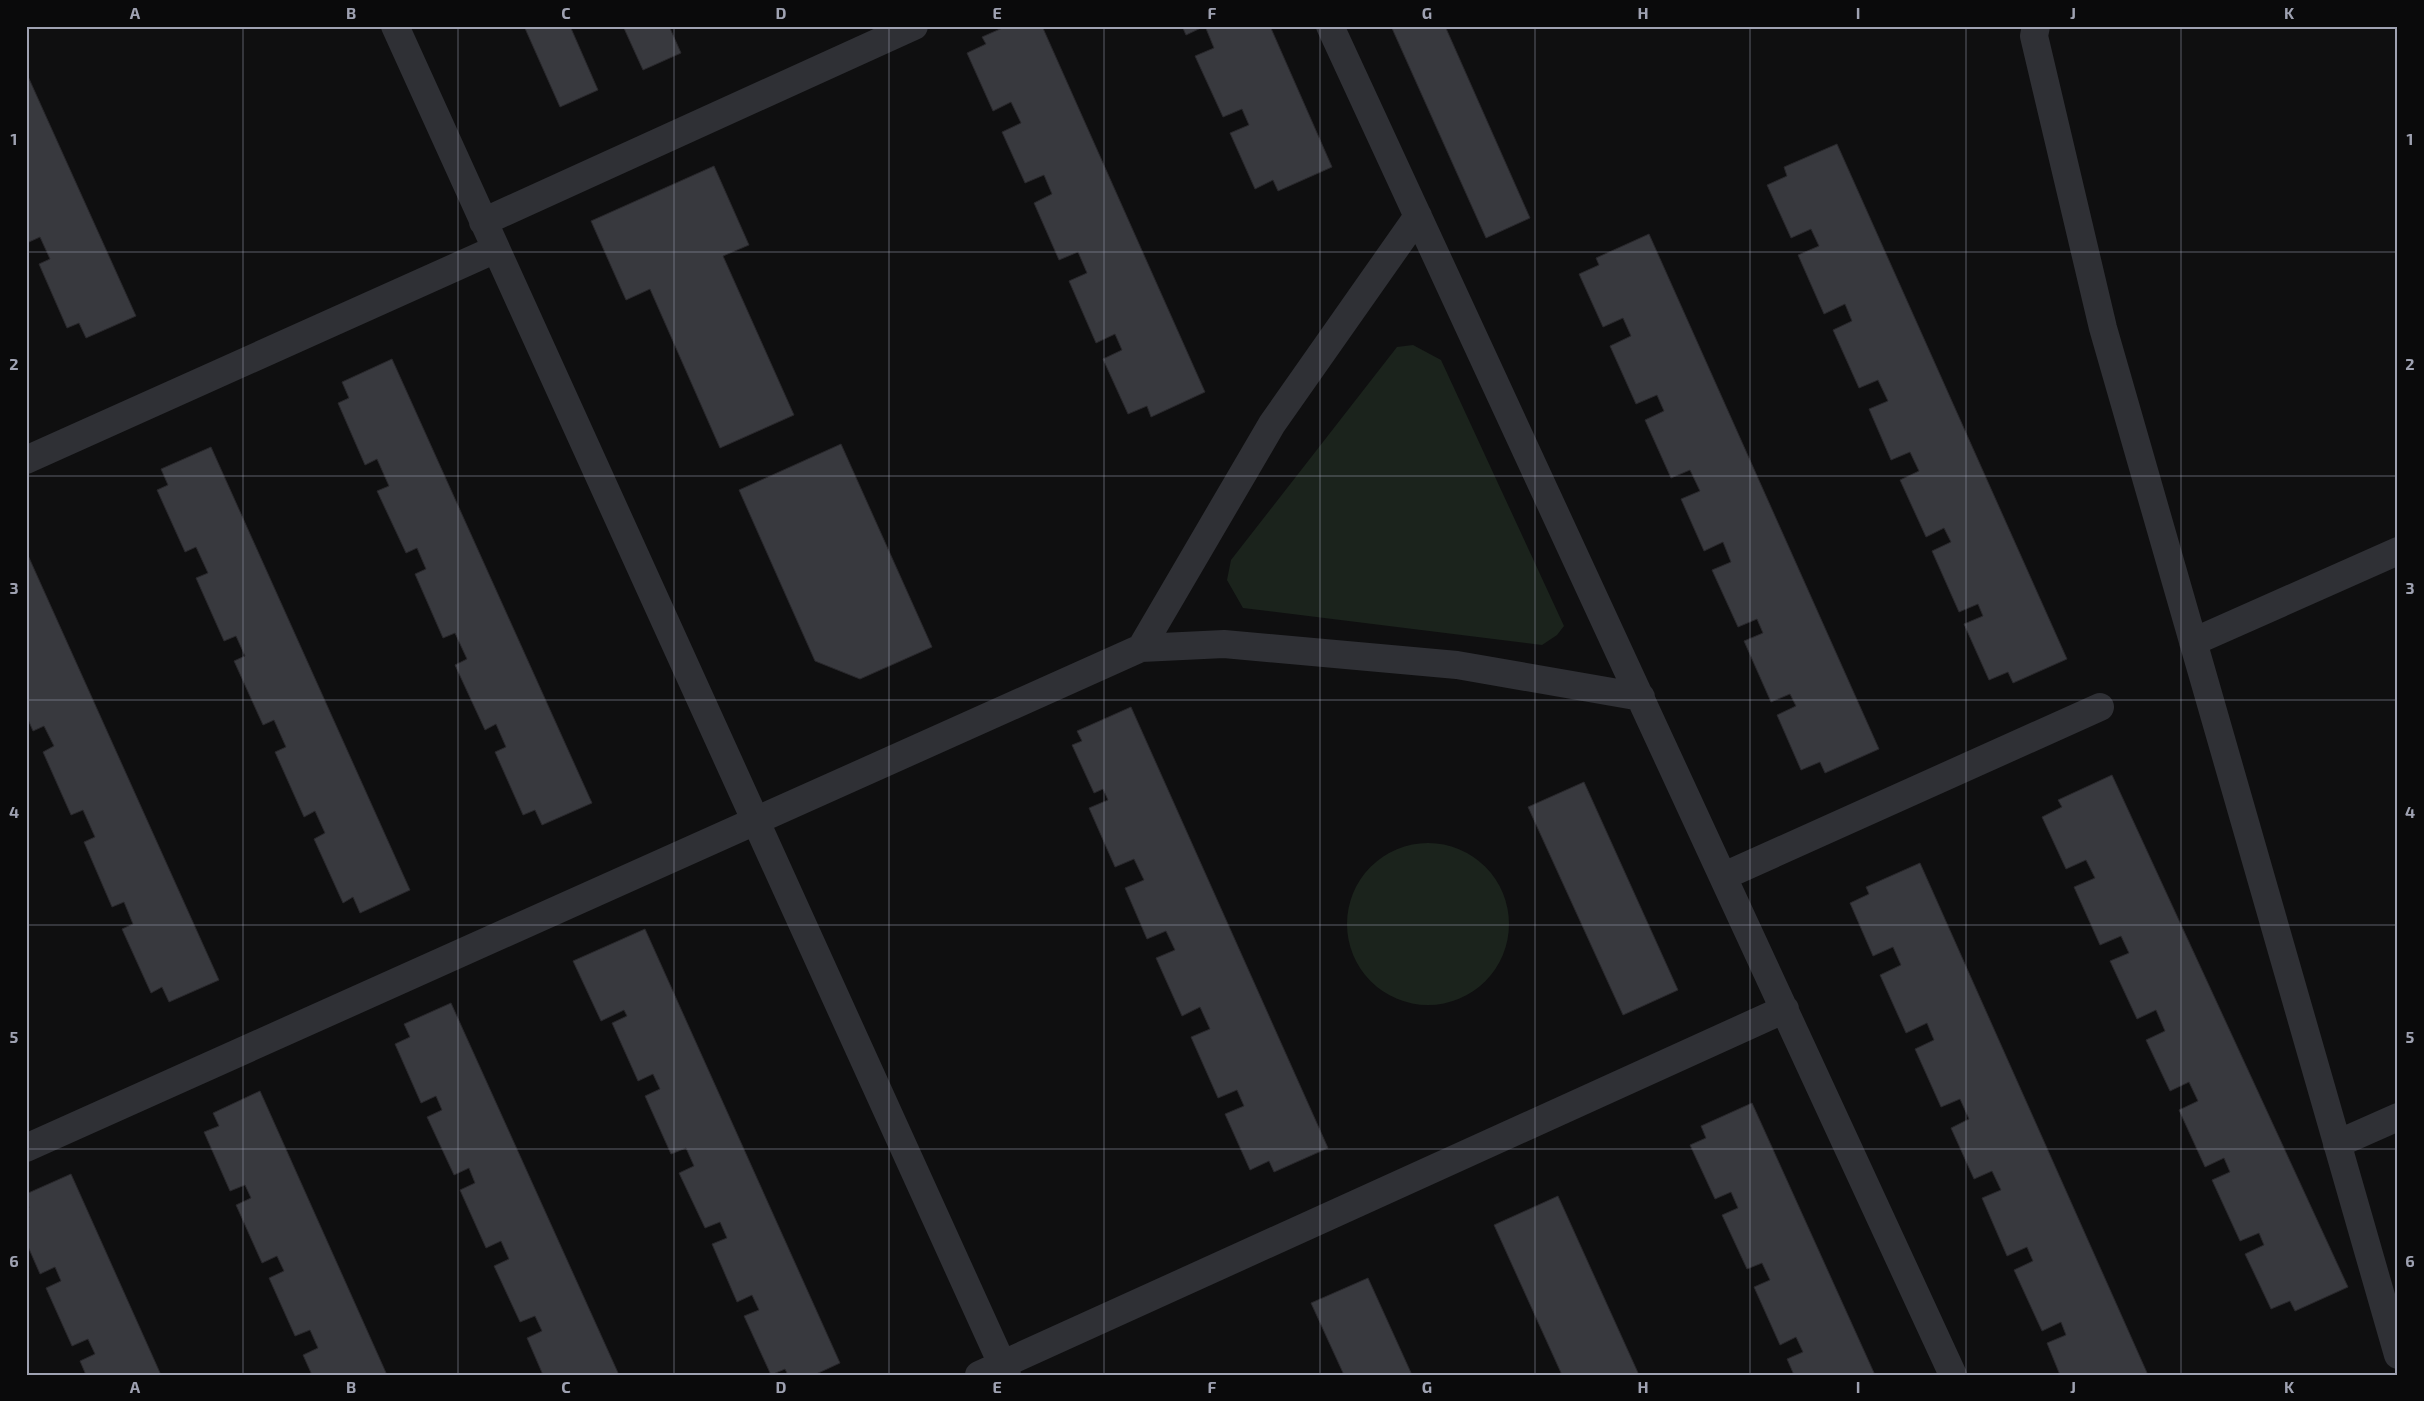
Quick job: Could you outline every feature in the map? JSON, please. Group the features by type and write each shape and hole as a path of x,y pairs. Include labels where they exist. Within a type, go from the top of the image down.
{"street":[{"path":"395,26 755,820 996,1371 1785,1009"},
{"path":"483,222 914,26"},
{"path":"1330,26 1953,1375"},
{"path":"2036,26 2034,36 2103,328 2398,1355"},
{"path":"1140,648 1272,424 1418,216"},
{"path":"26,460 496,249"},
{"path":"2193,642 2398,551"},
{"path":"26,1148 1140,648 1224,644 1457,665 1641,697"},
{"path":"1724,876 2100,707"},
{"path":"2337,1144 2398,1117"}],"shaded area":[{"path":"1413,345 1441,360 1564,626 1557,635 1542,645 1243,608 1227,580 1231,560 1397,347"},
{"path":"1428,843 1459,849 1479,861 1491,873 1503,893 1509,924 1503,955 1491,975 1479,987 1459,999 1428,1005 1397,999 1377,987 1365,975 1353,955 1347,924 1353,893 1365,873 1377,861 1397,849"}],"building":[{"path":"524,26 570,26 598,90 560,107"},
{"path":"623,26 669,26 681,53 643,70"},
{"path":"1007,26 1042,26 1205,392 1151,417 1147,406 1128,414 1103,359 1122,350 1115,334 1096,343 1069,281 1087,273 1078,252 1059,260 1034,203 1052,194 1044,175 1025,183 1002,132 1021,123 1011,102 993,111 967,53 986,44 982,37"},
{"path":"1182,26 1205,26 1186,35"},
{"path":"1205,26 1270,26 1332,167 1278,191 1273,180 1255,189 1230,133 1249,125 1242,109 1223,117 1195,56 1214,48"},
{"path":"1391,26 1445,26 1530,218 1486,238"},
{"path":"26,72 136,316 86,338 79,323 67,328 39,264 50,259 40,237 29,242 26,236"},
{"path":"1837,144 2067,659 2013,683 2008,672 1989,680 1964,624 1983,616 1978,604 1959,612 1932,551 1951,542 1944,528 1926,537 1900,480 1919,471 1910,452 1891,460 1869,409 1888,401 1878,380 1859,388 1833,330 1852,321 1845,304 1824,314 1798,255 1819,246 1811,229 1791,238 1767,185 1787,176 1784,167"},
{"path":"714,166 749,245 723,256 794,415 720,448 650,289 626,300 591,221"},
{"path":"1649,234 1879,749 1825,773 1820,762 1801,770 1777,715 1796,706 1790,694 1771,702 1744,641 1763,633 1757,619 1738,627 1712,570 1731,562 1723,542 1704,551 1681,499 1700,491 1690,470 1671,478 1645,420 1664,411 1657,395 1636,404 1610,346 1631,336 1623,318 1603,327 1579,274 1599,265 1596,258"},
{"path":"392,359 592,803 542,825 535,810 523,815 495,752 506,747 496,724 485,730 455,665 467,659 455,633 443,638 415,574 426,569 417,548 406,553 377,491 389,486 377,459 365,465 338,403 349,398 342,382"},
{"path":"841,444 932,647 860,679 815,661 739,490"},
{"path":"211,447 410,890 360,913 353,897 343,903 314,839 325,833 315,811 304,817 275,752 286,747 274,720 263,725 234,661 245,656 236,636 224,641 196,578 208,573 196,547 185,552 157,490 168,485 161,469"},
{"path":"26,551 219,980 169,1002 162,987 151,993 122,929 133,924 124,902 112,907 84,842 95,837 83,810 71,815 43,752 54,746 44,726 33,731 26,715"},
{"path":"1131,707 1328,1148 1274,1172 1269,1161 1250,1170 1225,1114 1244,1106 1237,1090 1218,1098 1191,1037 1210,1029 1200,1007 1182,1016 1156,958 1175,950 1166,931 1147,939 1125,888 1144,880 1134,859 1115,867 1089,808 1108,800 1103,789 1094,793 1072,745 1082,741 1077,731"},
{"path":"2112,775 2348,1287 2295,1311 2290,1301 2271,1309 2245,1254 2264,1245 2259,1233 2240,1241 2212,1180 2230,1172 2224,1158 2205,1167 2179,1110 2198,1101 2189,1082 2170,1091 2146,1040 2165,1031 2156,1010 2137,1019 2110,961 2129,953 2121,936 2100,945 2074,887 2095,878 2086,860 2066,869 2042,817 2062,807 2058,800"},
{"path":"1584,782 1678,990 1623,1015 1528,807"},
{"path":"1920,863 2148,1375 2060,1375 2047,1343 2066,1335 2061,1322 2042,1331 2014,1270 2033,1261 2027,1247 2007,1256 1982,1198 2001,1190 1992,1171 1974,1179 1951,1128 1969,1119 1960,1099 1941,1107 1915,1049 1934,1040 1927,1023 1906,1033 1880,975 1901,965 1893,947 1873,956 1850,903 1869,894 1866,887"},
{"path":"645,929 840,1363 814,1375 788,1375 785,1369 771,1375 744,1316 759,1310 752,1295 737,1302 712,1244 727,1238 720,1222 705,1228 679,1173 694,1166 686,1148 671,1154 645,1096 660,1089 653,1074 638,1081 612,1023 627,1016 624,1010 601,1021 573,961"},
{"path":"451,1003 619,1375 543,1375 527,1338 542,1331 535,1316 520,1322 494,1266 509,1259 501,1241 486,1248 460,1190 475,1183 469,1168 454,1175 427,1117 442,1110 436,1096 421,1103 395,1044 410,1037 404,1024"},
{"path":"260,1091 387,1375 312,1375 303,1355 318,1348 310,1330 295,1336 269,1278 284,1271 277,1256 262,1263 236,1205 251,1198 245,1185 230,1191 204,1132 219,1126 213,1113"},
{"path":"1752,1103 1875,1375 1794,1375 1787,1359 1803,1352 1796,1337 1780,1345 1754,1287 1770,1280 1762,1263 1747,1269 1722,1215 1738,1208 1731,1192 1715,1199 1690,1145 1706,1138 1701,1126"},
{"path":"71,1174 161,1375 86,1375 80,1361 95,1354 88,1339 72,1346 46,1288 61,1281 55,1267 40,1274 26,1242 26,1209 29,1208 26,1194"},
{"path":"1558,1196 1639,1375 1562,1375 1494,1225"},
{"path":"1368,1278 1412,1375 1344,1375 1311,1303"}]}
